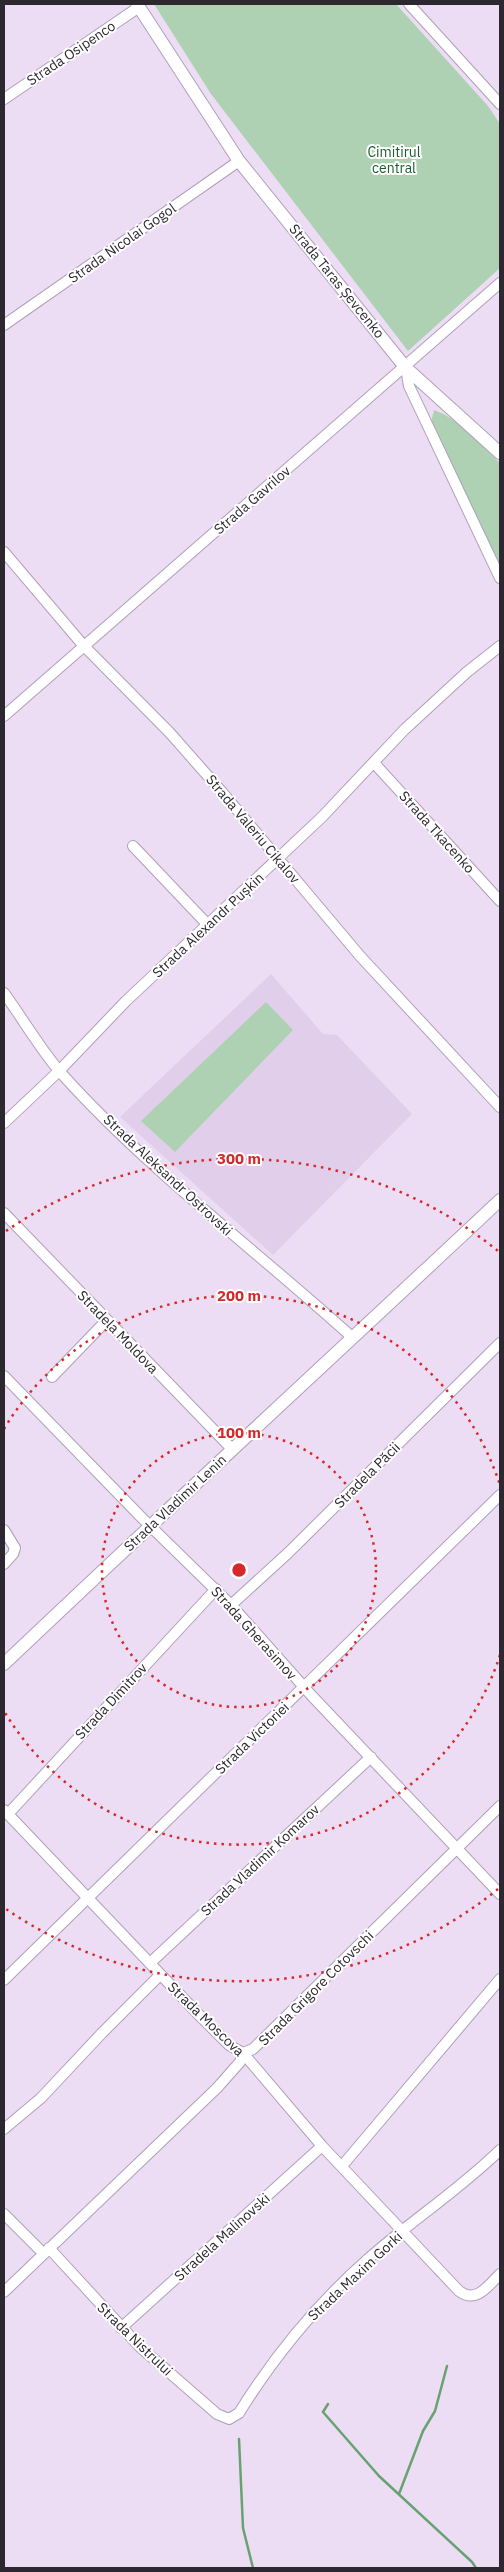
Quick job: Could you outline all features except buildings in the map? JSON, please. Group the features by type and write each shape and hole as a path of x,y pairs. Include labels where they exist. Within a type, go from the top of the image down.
{"main road":[{"name":"Strada Taras Șevcenko","path":"138,6 239,161 406,368"},
{"path":"406,368 500,453"},
{"name":"Strada Vladimir Lenin","path":"4,1664 150,1525 233,1450 500,1200"}],"street":[{"name":"Strada Osipenco","path":"4,99 138,6"},
{"path":"416,6 500,104"},
{"name":"Strada Nicolai Gogol","path":"4,325 239,161"},
{"name":"Strada Gavrilov","path":"4,716 406,368 500,284"},
{"name":"Strada Taras Șevcenko","path":"406,368 409,386 500,578"},
{"name":"Strada Valeriu Cikalov","path":"4,552 83,646 170,733 360,956 500,1107"},
{"name":"Strada Alexandr Pușkin","path":"4,1123 60,1070 126,1001 278,859 416,718 467,672 500,646"},
{"name":"Strada Tkacenko","path":"374,762 500,901"},
{"path":"133,846 208,925"},
{"name":"Strada Aleksandr Ostrovski","path":"4,993 60,1070 88,1101 180,1187 353,1338"},
{"name":"Stradela Moldova","path":"4,1213 233,1450"},
{"path":"52,1377 106,1320"},
{"name":"Stradela Păcii","path":"231,1605 288,1553 500,1343"},
{"name":"Strada Gherasimov","path":"4,1376 150,1525 216,1589 304,1688 500,1894"},
{"name":"Strada Victoriei","path":"4,1980 86,1897 304,1688 500,1495"},
{"path":"4,1530 14,1548 13,1554 4,1564"},
{"name":"Strada Dimitrov","path":"6,1812 216,1589"},
{"name":"Strada Vladimir Komarov","path":"150,1963 371,1758"},
{"name":"Strada Grigore Cotovschi","path":"4,2292 217,2088 240,2062 243,2053 253,2049 500,1806"},
{"name":"Strada Moscova","path":"6,1812 160,1975 229,2045 243,2053 322,2146 401,2232 467,2296 479,2294 500,2274"},
{"path":"4,2129 41,2098 160,1975"},
{"path":"342,2166 500,1979"},
{"name":"Stradela Malinovski","path":"121,2328 322,2146"},
{"name":"Strada Maxim Gorki","path":"229,2419 239,2413 289,2340 337,2288 401,2232 435,2207 500,2150"},
{"name":"Strada Nistrului","path":"4,2214 46,2251 165,2370 218,2414 229,2419"}],"shaded area":[{"path":"271,974 323,1034 337,1035 412,1114 273,1255 120,1117"}],"green space":[{"name":"Cimitirul central","path":"154,4 396,4 488,106 500,124 500,268 408,351 211,94"},
{"path":"434,410 461,426 500,463 500,567 431,422"},
{"path":"266,1002 293,1030 175,1152 141,1121"}],"waterway":[{"path":"399,2494 423,2431 435,2411 447,2366"},
{"path":"328,2404 323,2412 379,2476 472,2562 476,2568"},
{"path":"239,2439 243,2528 253,2568"}]}
